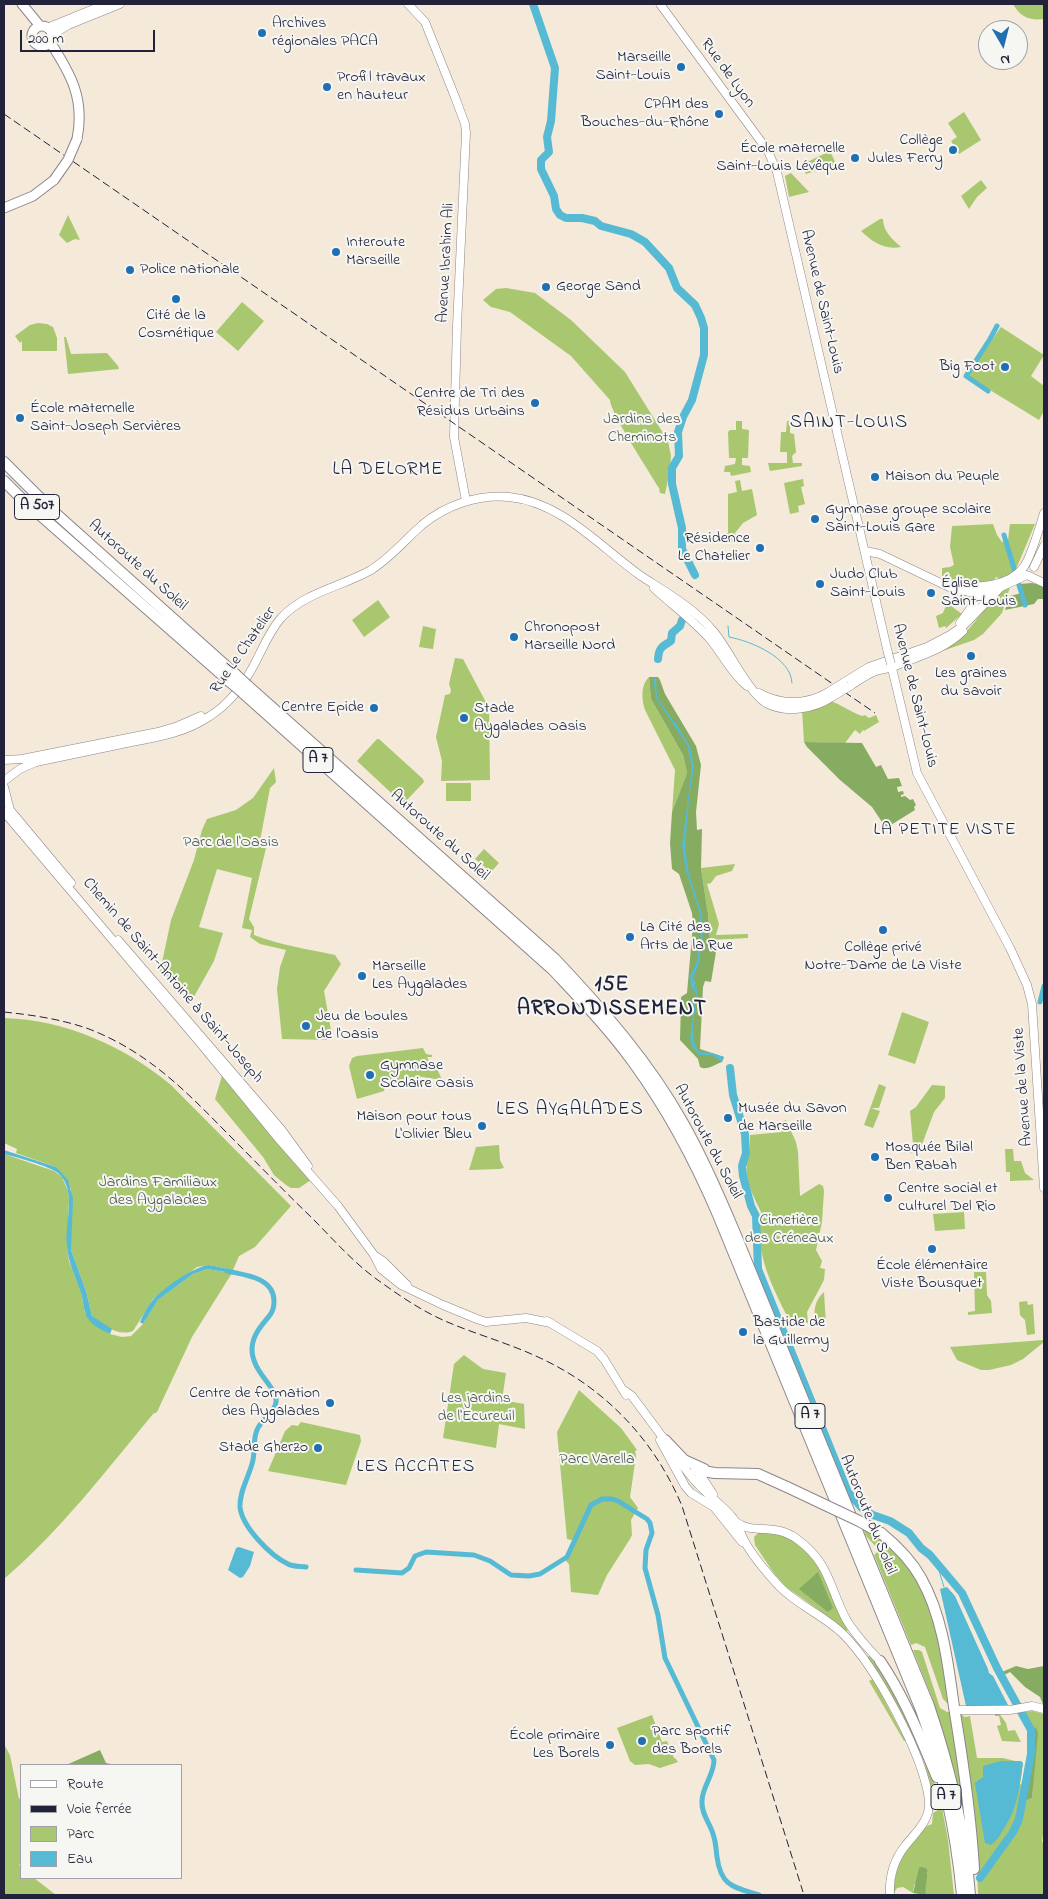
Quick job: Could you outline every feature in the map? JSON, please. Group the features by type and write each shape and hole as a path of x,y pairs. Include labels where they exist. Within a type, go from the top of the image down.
{"highway":[{"name":"Autoroute du Soleil","path":"4,462 54,512 245,689 396,824 555,960 567,979 632,1061 666,1112 695,1164 737,1260 918,1702 936,1754 956,1847 962,1895"},
{"name":"A 507","path":"4,472 71,541"},
{"name":"Autoroute du Soleil","path":"4,481 71,541 232,677"},
{"name":"Autoroute du Soleil","path":"415,840 553,970 567,979 606,1014 656,1080 683,1122 713,1180 929,1706 943,1748 956,1800 970,1895"},
{"path":"665,1440 684,1460 709,1472"},
{"path":"693,1471 758,1474 881,1533 894,1543 909,1560 929,1594 942,1638 956,1710 966,1790 975,1895"},
{"path":"880,1661 891,1676 902,1699 947,1803"}],"main road":[{"path":"44,35 106,4"},
{"path":"44,35 120,4"},
{"name":"Avenue Ibrahim Ali","path":"402,4 428,32"},
{"name":"Avenue Ibrahim Ali","path":"408,4 425,22 455,97 466,132 454,437 466,501"},
{"name":"Rue de Lyon","path":"660,4 764,146 772,161"},
{"path":"4,208 37,194 68,160 80,110 75,86 69,72 24,7"},
{"name":"Avenue de Saint-Louis","path":"772,161 782,189 917,773 1010,948 1027,984"},
{"path":"4,202 29,192 53,177"},
{"name":"Rue Le Chatelier","path":"4,781 20,769 36,762 172,734 199,723 220,709 235,693 253,667 270,632 286,613 307,597 361,574 388,557 438,514 466,501 494,496 526,499 539,503 566,518 642,576 662,596 686,609 691,620 709,638 740,680 755,691"},
{"path":"951,588 989,586 1029,570 1044,513"},
{"path":"865,551 880,554 951,588 979,594 1016,581 1029,570 1044,546"},
{"name":"Rue Le Chatelier","path":"4,760 22,759 158,732 195,719 216,706 232,691 249,665 267,629 296,598 388,557"},
{"path":"1029,570 1044,581"},
{"path":"1016,581 1044,581"},
{"path":"950,635 969,612 979,594 989,586"},
{"path":"686,609 714,632 755,691 774,700 792,702 811,700 829,695 872,673 924,655 950,642 962,632 1000,588"},
{"path":"846,685 869,667 927,647 950,635 979,611"},
{"name":"Chemin de Saint-Antoine à Saint-Joseph","path":"12,775 4,789 10,810 286,1135 309,1167 320,1188"},
{"name":"Chemin de Saint-Antoine à Saint-Joseph","path":"4,812 320,1188 338,1206 374,1255 381,1269 391,1278 413,1290"},
{"name":"Avenue de la Viste","path":"1027,984 1032,1004 1044,1188"},
{"path":"374,1255 383,1261 413,1290 470,1316 486,1322 526,1318 551,1324"},
{"path":"470,1316 484,1318 534,1314 597,1351 629,1399 662,1442 685,1486 691,1493 715,1503"},
{"path":"625,1391 632,1396 665,1440 693,1471 715,1503 740,1531 762,1566 786,1594 822,1617 844,1635 878,1681 919,1760 929,1802 925,1821 905,1846 897,1860 892,1873 890,1895"},
{"path":"693,1471 686,1476 686,1481 690,1487 715,1503"},
{"path":"732,1524 786,1531 817,1557 829,1576 851,1629 880,1661"},
{"path":"732,1524 740,1540 752,1552"},
{"path":"740,1531 758,1528"},
{"path":"758,1528 753,1531 749,1539 762,1566"},
{"path":"956,1710 1019,1709 1032,1706 1044,1709"}],"green space":[{"path":"1013,4 1044,4 1044,19 1026,17"},
{"path":"964,112 981,140 959,154 951,141 957,137 948,123"},
{"path":"830,151 836,164 806,174 801,165"},
{"path":"791,173 809,192 789,197 785,176"},
{"path":"981,180 987,188 977,197 969,209 961,196"},
{"path":"68,215 80,240 75,239 67,243 59,235"},
{"path":"883,219 889,234 901,247 895,248 879,244 861,231"},
{"name":"Jardins des Cheminots","path":"506,288 535,293 571,320 625,372 668,441 671,456 665,494 660,493 659,488 616,417 610,400 571,356 510,312 491,307 483,300 496,289"},
{"path":"242,302 264,321 238,351 216,332"},
{"path":"38,323 53,327 57,338 57,351 22,351 22,341 20,343 15,336 30,325"},
{"name":"Big Foot","path":"1001,327 1044,355 1031,376 1044,386 1044,411 1039,420 967,376"},
{"path":"64,337 66,337 71,354 107,353 119,369 68,374"},
{"path":"736,421 742,421 742,429 749,430 748,458 742,458 742,465 750,466 751,472 731,476 730,472 724,472 725,466 735,464 736,458 729,458 728,432 736,430"},
{"path":"787,421 790,421 790,433 794,434 796,452 792,456 793,463 802,463 802,466 770,471 768,463 787,463 787,452 780,452 781,432 786,432"},
{"path":"803,479 804,486 801,487 805,504 798,506 799,512 790,514 784,483"},
{"path":"740,480 742,491 752,489 757,515 743,523 735,533 739,543 725,543 724,534 728,533 728,494 737,492 735,481"},
{"path":"993,524 1002,542 1008,540 1010,524 1035,524 1014,574 1002,579 996,577 993,581 974,583 956,581 942,576 942,568 954,565 950,547 952,526"},
{"path":"1032,583 1044,586 1044,599 1038,599 1034,604 1005,610 1010,596 1022,593 1019,584"},
{"path":"1010,587 1002,613 983,634 974,640 934,654 967,631 990,603 1002,591"},
{"path":"378,600 390,617 364,637 352,620"},
{"path":"947,603 962,614 946,628 945,626 939,628 936,616 943,613"},
{"path":"423,626 436,629 433,649 419,647"},
{"name":"Stade Aygalades Oasis","path":"455,658 463,659 489,708 490,780 441,781 442,761 436,737 445,695 450,694 451,690 449,684"},
{"path":"649,677 651,699 683,755 687,773 672,812 675,770 645,710 643,689"},
{"path":"649,677 658,677 660,680 665,694 696,746 701,765 696,812 697,830 702,829 701,868 710,940 718,940 711,982 705,981 703,987 700,1049 724,1057 722,1062 705,1068 700,1067 698,1059 680,1040 681,997 687,993 693,924 692,913 679,874 672,869 670,843 672,812 687,773 683,755 651,699"},
{"path":"829,701 862,716 865,715 869,718 876,715 879,722 863,730 860,734 855,730 845,743 804,742 802,710"},
{"path":"377,739 423,779 424,782 405,802 402,803 357,761"},
{"path":"804,742 862,743 876,767 881,765 888,779 899,778 902,786 897,787 898,792 903,791 904,794 901,797 905,796 910,800 913,799 916,805 914,807 915,810 886,828 872,807 840,780"},
{"name":"Parc de l'Oasis","path":"274,768 276,782 270,788 259,846 266,848 249,919 254,927 254,935 284,944 335,955 341,964 324,991 332,1036 329,1040 282,1039 277,989 280,967 286,950 260,944 250,937 252,930 242,928 252,878 217,869 199,927 223,933 214,961 191,1002 182,987 160,972 171,920 194,860 207,819 236,810 253,798"},
{"path":"446,783 471,783 471,801 446,801"},
{"path":"484,849 499,863 491,872 475,859"},
{"path":"735,864 732,871 716,876 711,883 707,884 719,924 716,935 748,934 748,938 710,940 701,868"},
{"path":"902,1012 929,1022 915,1064 888,1055"},
{"name":"Jardins Familiaux des Aygalades","path":"4,1018 50,1024 72,1030 114,1047 134,1058 171,1085 291,1206 255,1247 239,1256 233,1270 209,1265 197,1267 153,1299 133,1331 116,1331 106,1326 92,1316 86,1291 71,1250 71,1189 56,1167 16,1153 17,1149 4,1143"},
{"path":"423,1048 426,1054 432,1055 432,1057 427,1057 430,1063 435,1064 442,1080 416,1076 401,1085 386,1082 384,1091 357,1099 349,1066 352,1058"},
{"name":"Jardins Familiaux des Aygalades","path":"222,1076 311,1180 299,1188 291,1188 274,1175 263,1157 215,1099"},
{"path":"879,1084 886,1087 879,1108 871,1108 880,1111 873,1128 864,1125"},
{"path":"932,1085 945,1086 945,1098 934,1112 920,1150 904,1153 904,1146 913,1144 910,1111 916,1107"},
{"name":"Cimetière des Créneaux","path":"786,1120 796,1142 798,1152 800,1196 819,1184 823,1186 824,1191 822,1222 816,1250 822,1261 820,1268 825,1269 824,1280 807,1312 808,1323 789,1320 771,1282 763,1259 759,1233 758,1218 762,1214 749,1184 745,1164 750,1153 750,1135 782,1132 779,1123"},
{"path":"499,1145 500,1160 504,1168 469,1170 476,1147"},
{"path":"1005,1149 1013,1149 1014,1161 1021,1161 1025,1173 1034,1180 1010,1181 1010,1172 1006,1172"},
{"path":"4,1154 54,1171 62,1177 68,1191 69,1200 67,1247 69,1261 81,1291 85,1313 110,1334 122,1337 131,1336 143,1324 158,1300 193,1274 207,1269 232,1273 192,1337 157,1412 153,1414 63,1521 4,1579"},
{"path":"964,1212 965,1229 935,1231 933,1214"},
{"path":"974,1272 986,1272 987,1295 991,1301 992,1313 968,1315 968,1312 975,1311"},
{"path":"824,1292 826,1326 815,1327 816,1304"},
{"path":"1027,1301 1028,1305 1033,1304 1035,1334 1027,1335 1025,1320 1020,1315 1019,1302"},
{"path":"1044,1340 1023,1359 1011,1365 989,1370 981,1370 957,1360 950,1347"},
{"name":"Les jardins de l'Ecureuil","path":"464,1355 483,1369 506,1373 502,1400 524,1404 525,1429 499,1424 496,1448 443,1438 454,1364"},
{"name":"Parc Varella","path":"579,1390 621,1428 637,1450 635,1451 636,1456 630,1497 638,1508 631,1520 632,1535 607,1575 598,1595 571,1592 569,1564 564,1559 570,1553 575,1541 567,1539 557,1432"},
{"name":"Stade Gherzo","path":"301,1422 360,1435 361,1441 346,1485 268,1471 285,1431 292,1425 298,1426"},
{"path":"861,1525 879,1536 909,1565 929,1601 943,1656 950,1706 943,1699 925,1647 916,1643 911,1645 874,1555 879,1550 866,1536"},
{"path":"759,1532 779,1532 801,1544 822,1569 839,1613 848,1630 845,1632 826,1615 786,1587 773,1572 755,1545 754,1537"},
{"path":"818,1572 833,1608 828,1612 799,1589"},
{"path":"913,1650 922,1652 940,1708 947,1712 952,1712 966,1822 955,1773 933,1700"},
{"path":"870,1655 891,1683 931,1773 936,1788 930,1785 923,1757 866,1659"},
{"path":"1016,1666 1028,1669 1044,1666 1044,1707 1040,1697 1025,1687 1010,1672 1004,1675 1002,1672"},
{"path":"873,1679 906,1741 904,1741 869,1681"},
{"path":"1033,1711 1044,1714 1044,1827 1042,1842 1044,1842 1044,1895 978,1895 977,1866 959,1713 965,1717 970,1716 977,1758 1003,1758 1023,1763 1020,1784 1022,1785 1020,1801 1022,1804 1019,1816 998,1851 983,1868 979,1877 981,1878 1014,1832 1023,1812 1025,1801 1032,1798 1036,1727 1032,1729 1023,1712"},
{"path":"995,1713 999,1713 1006,1723 1008,1731 1015,1730 1021,1742 1002,1741 997,1726 1001,1725 999,1716 995,1716"},
{"name":"Parc sportif des Borels","path":"652,1715 662,1742 667,1741 674,1758 678,1762 660,1768 649,1764 635,1765 630,1761 617,1728"},
{"path":"1036,1727 1038,1733 1032,1798 1025,1801 1033,1753 1032,1729"},
{"path":"4,1744 10,1755 20,1798 20,1879 35,1879 56,1895 4,1895"},
{"path":"100,1750 106,1763 110,1764 68,1764"},
{"path":"942,1808 948,1840 954,1895 926,1895 924,1888 928,1872 914,1885 913,1893 903,1887 897,1888 893,1895 899,1864 924,1829 932,1824 933,1813"},
{"path":"919,1868 927,1869 926,1895 913,1893"}],"water":[{"path":"653,678 656,678 657,697 678,725 690,747 694,767 689,798 685,847 689,875 702,914 703,934 699,964 693,978 696,983 694,988 697,989 697,997 693,1031 695,1046 699,1052 712,1053 724,1057 722,1062 712,1055 699,1055 693,1048 690,1039 696,993 691,987 690,975 697,960 701,934 700,914 686,871 682,846 692,767 687,745 656,698"},
{"path":"4,1150 56,1167 68,1180 73,1199 71,1250 86,1291 92,1316 112,1329 110,1334 95,1326 89,1320 70,1263 67,1237 69,1198 64,1180 54,1170 4,1154"},
{"path":"209,1265 233,1270 232,1273 207,1269 193,1274 158,1300 143,1324 140,1322 150,1303 163,1290 187,1274"},
{"path":"239,1547 254,1552 250,1566 243,1577 240,1578 228,1570 236,1548"},
{"path":"947,1587 955,1596 989,1673 993,1676 1008,1705 966,1706 940,1589"},
{"path":"1001,1761 1021,1761 1023,1763 1017,1798 1012,1814 1001,1834 991,1845 985,1843 975,1783 983,1777 983,1766"}],"waterway":[{"path":"533,4 555,68 551,121 547,137 549,152 541,160 541,169 554,196 556,209 560,215 566,218 582,218 595,221 601,226 631,234 645,242 669,268 677,288 695,305 704,328 704,355 692,400 678,432 679,456 672,468 672,484 682,528 682,549 695,575"},
{"path":"988,391 966,376 997,326"},
{"path":"1004,535 1025,605"},
{"path":"658,659 660,650 671,641 672,633 680,626 682,620"},
{"path":"728,626 729,637 758,646 785,665 792,683"},
{"path":"1040,1002 1044,986"},
{"path":"730,1068 733,1095 745,1134 746,1153 742,1166 751,1206 756,1216 758,1269 848,1492 862,1508 873,1515 890,1521 909,1533 962,1593 997,1668 1031,1730 1031,1754 1019,1819 1013,1832 980,1878"},
{"path":"227,1271 257,1278 264,1282 273,1293 274,1301 272,1312 256,1334 252,1348 256,1364 276,1396 276,1402 256,1433 253,1460 240,1501 242,1515 258,1540 274,1555 290,1565 306,1567"},
{"path":"356,1570 402,1573 409,1568 415,1556 426,1552 474,1555 490,1561 511,1575 529,1576 540,1574 567,1557 591,1505 602,1499 618,1501 647,1519 652,1533 646,1550 645,1568 658,1615 665,1658 714,1760 704,1791 702,1806 714,1837 719,1867 725,1880 730,1884 759,1895"},
{"path":"937,1564 944,1587"},
{"path":"1014,1700 1019,1701"}],"railway":[{"path":"4,114 875,713"},
{"path":"4,1012 46,1018 89,1029 129,1048 179,1086 342,1249 375,1278 436,1317 527,1352 562,1369 605,1400 642,1437 657,1459 682,1506 803,1892"}],"place":[{"name":"Archives régionales PACA","path":"262,33"},
{"name":"Marseille Saint-Louis","path":"681,67"},
{"name":"Profil travaux en hauteur","path":"327,87"},
{"name":"CPAM des Bouches-du-Rhône","path":"719,114"},
{"name":"Collège Jules Ferry","path":"953,150"},
{"name":"École maternelle Saint-Louis Lévêque","path":"855,158"},
{"name":"Interoute Marseille","path":"336,252"},
{"name":"Police nationale","path":"130,270"},
{"name":"George Sand","path":"546,287"},
{"name":"Cité de la Cosmétique","path":"176,299"},
{"name":"Big Foot","path":"1005,367"},
{"name":"Centre de Tri des Résidus Urbains","path":"535,403"},
{"name":"École maternelle Saint-Joseph Servières","path":"20,418"},
{"name":"Maison du Peuple","path":"875,477"},
{"name":"Gymnase groupe scolaire Saint-Louis Gare","path":"815,519"},
{"name":"Résidence Le Chatelier","path":"760,548"},
{"name":"Judo Club Saint-Louis","path":"820,584"},
{"name":"Église Saint-Louis","path":"931,593"},
{"name":"Chronopost Marseille Nord","path":"514,637"},
{"name":"Les graines du savoir","path":"971,656"},
{"name":"Centre Epide","path":"374,708"},
{"name":"Stade Aygalades Oasis","path":"464,718"},
{"name":"Collège privé Notre-Dame de La Viste","path":"883,930"},
{"name":"La Cité des Arts de la Rue","path":"630,937"},
{"name":"Marseille Les Aygalades","path":"362,976"},
{"name":"Jeu de boules de l'Oasis","path":"306,1026"},
{"name":"Gymnase Scolaire Oasis","path":"370,1075"},
{"name":"Musée du Savon de Marseille","path":"728,1118"},
{"name":"Maison pour tous L'Olivier Bleu","path":"482,1126"},
{"name":"Mosquée Bilal Ben Rabah","path":"875,1157"},
{"name":"Centre social et culturel Del Rio","path":"888,1198"},
{"name":"École élémentaire Viste Bousquet","path":"932,1249"},
{"name":"Bastide de la Guillermy","path":"743,1332"},
{"name":"Centre de formation des Aygalades","path":"330,1403"},
{"name":"Stade Gherzo","path":"318,1448"},
{"name":"Parc sportif des Borels","path":"642,1741"},
{"name":"École primaire Les Borels","path":"610,1745"}],"district":[{"name":"SAINT-LOUIS","path":"849,424"},
{"name":"LA DELORME","path":"388,471"},
{"name":"LA PETITE VISTE","path":"945,831"},
{"name":"15E ARRONDISSEMENT","path":"612,999"},
{"name":"LES AYGALADES","path":"570,1111"},
{"name":"LES ACCATES","path":"416,1468"}]}
